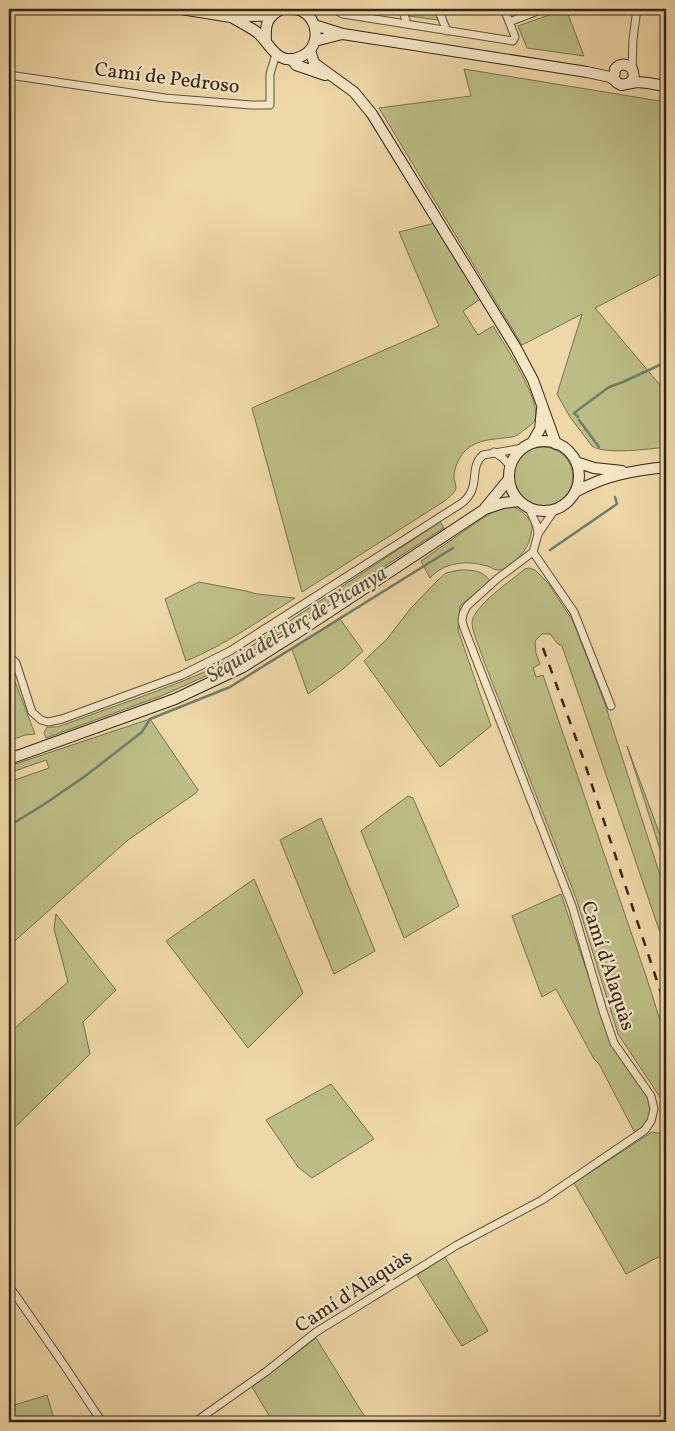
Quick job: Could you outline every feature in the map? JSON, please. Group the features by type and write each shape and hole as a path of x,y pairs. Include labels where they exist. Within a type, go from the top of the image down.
{"main road":[{"path":"181,9 231,17 272,15 282,9"},
{"path":"292,9 299,9 343,34 587,72 610,77 622,84 637,82 662,86"},
{"path":"272,15 265,27 266,40 276,54 283,58 291,59 302,56 312,45 316,33 311,17"},
{"path":"231,17 251,28 266,40"},
{"path":"312,45 343,34"},
{"path":"312,45 314,63 354,92 372,114 516,348 533,380 556,444"},
{"path":"291,59 296,65 334,79"},
{"path":"597,75 614,71 618,66 630,69 642,78 662,86"},
{"path":"622,84 634,78 630,69"},
{"path":"614,71 614,78 622,84"},
{"path":"532,443 538,435 541,424 541,400"},
{"path":"628,471 594,468 576,462 564,448 544,441 532,443 515,456 510,466 509,479 512,491 519,501 529,508 542,511 555,510 575,492 592,482 628,471 666,467"},
{"path":"575,492 578,478 576,462"},
{"path":"485,509 509,479"},
{"path":"9,759 175,699 243,667 485,509 502,503 519,501"}],"street":[{"path":"402,9 406,24"},
{"path":"438,9 447,31"},
{"path":"340,11 511,41 514,40 514,37 504,9"},
{"path":"509,22 543,9"},
{"path":"630,69 637,9"},
{"name":"Camí de Pedroso","path":"9,74 165,98 251,106 270,105 270,74 276,54"},
{"path":"9,656 16,663 32,712 41,720 48,722 62,719 182,675 230,652 462,503 471,493 476,465 479,458 483,455 523,448"},
{"path":"494,452 510,466"},
{"path":"529,508 537,526 538,534"},
{"path":"555,510 538,534 533,552 574,612 611,706"},
{"name":"Camí d'Alaquàs","path":"195,1422 267,1371 316,1332 457,1246 542,1200 645,1130 651,1120 654,1109 651,1096 614,1043 602,1012 572,906 464,628 463,614 467,606 497,579 533,552"},
{"path":"9,1287 102,1422"}],"green space":[{"path":"407,9 434,9 438,20 409,16"},
{"path":"566,9 584,56 527,48 518,26"},
{"path":"464,69 666,102 666,271 595,308 666,392 666,447 616,451 598,449 592,446 570,417 557,394 582,314 522,345 379,108 471,96"},
{"path":"435,223 482,298 463,311 478,335 493,326 528,387 536,411 535,420 515,436 486,440 469,447 462,454 456,467 454,474 455,490 446,500 302,592 252,408 439,326 399,232"},
{"path":"537,447 549,447 560,452 568,460 573,471 571,489 560,502 549,507 537,507 526,502 518,494 513,483 513,471 518,460 526,452"},
{"path":"511,506 523,513 532,524 529,542 517,559 500,570 472,563 456,564 442,569 430,578 421,561 499,508"},
{"path":"440,522 444,528 226,667 161,696 46,738 44,733 47,727 66,724 151,693 222,663 253,645"},
{"path":"525,569 535,570 548,583 573,621 604,701 666,894 666,950 562,646 550,634 542,634 535,641 536,653 540,664 533,668 536,677 543,675 666,1039 666,1115 660,1097 618,1034 576,898 474,632 472,623 478,609"},
{"path":"460,570 481,573 490,581 460,606 458,630 491,726 440,767 364,661 387,639 410,609 437,581 446,573"},
{"path":"199,582 257,594 295,598 228,640 186,661 165,599"},
{"path":"340,619 363,651 343,669 308,694 292,649"},
{"path":"9,666 35,734 25,735 9,741"},
{"path":"150,719 198,790 128,840 9,946 9,782 49,768 46,760 9,773 9,766"},
{"path":"627,746 666,851 666,868"},
{"path":"408,796 413,798 459,906 404,938 361,831"},
{"path":"321,818 375,951 334,974 280,840"},
{"path":"254,879 303,993 248,1048 166,941"},
{"path":"561,894 611,1044 650,1101 651,1112 646,1125 635,1133 599,1064 594,1059 556,989 542,997 512,916"},
{"path":"56,914 116,990 83,1022 90,1054 9,1133 9,1033 68,982 54,929"},
{"path":"331,1084 374,1139 312,1178 298,1167 266,1120"},
{"path":"652,1132 663,1134 666,1143 666,1253 626,1274 574,1183"},
{"path":"445,1257 488,1331 462,1346 417,1275"},
{"path":"316,1338 368,1422 273,1422 252,1387"},
{"path":"47,1395 55,1422 9,1422 11,1406"}],"waterway":[{"path":"578,417 574,413 609,387 666,362"},
{"name":"Séquia del Terç de Picanya","path":"579,420 599,447"},
{"name":"Séquia del Terç de Picanya","path":"550,550 617,504 615,497"},
{"name":"Séquia del Terç de Picanya","path":"9,826 84,777 142,732 150,719 230,687 453,548"}],"railway":[{"path":"543,648 582,755 666,1008"}]}
